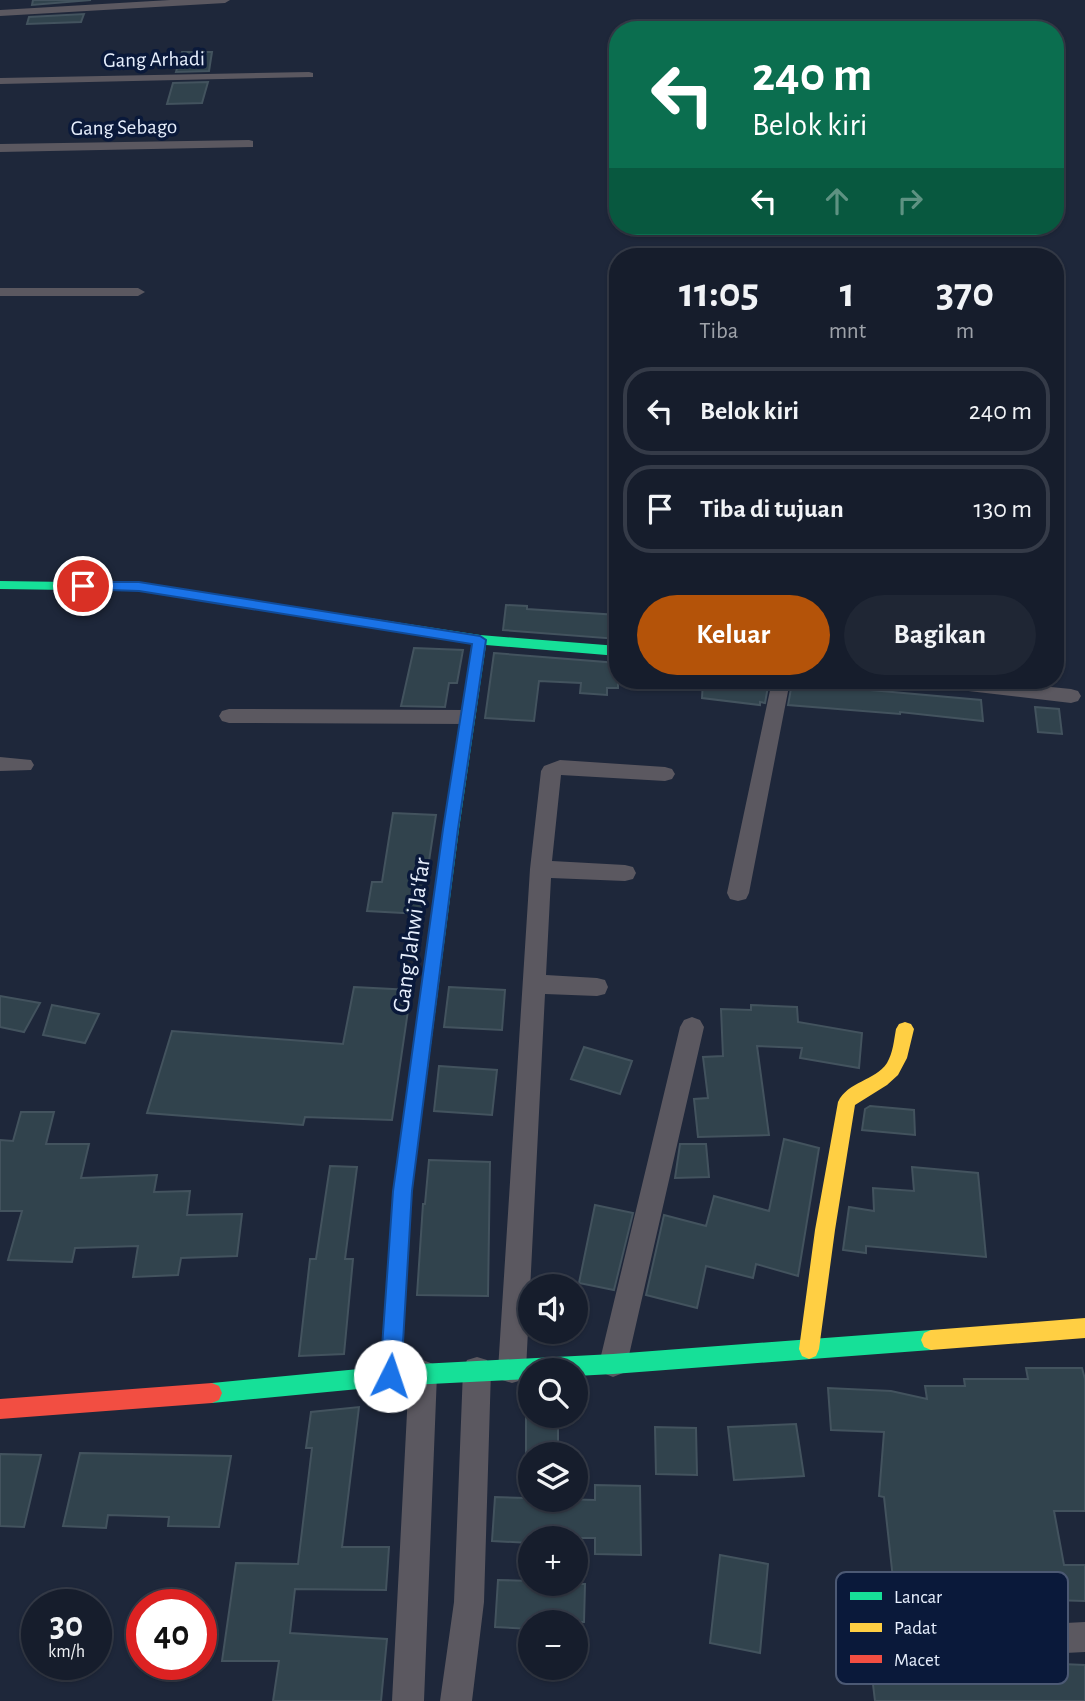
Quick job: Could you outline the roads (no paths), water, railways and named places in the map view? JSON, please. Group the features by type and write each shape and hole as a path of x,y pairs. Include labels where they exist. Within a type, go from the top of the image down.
{"main road":[{"path":"0,585 139,587 480,640 609,650"},
{"name":"Gang Jahwi Ja'far","path":"390,1376 403,1191 466,717 480,640"},
{"path":"808,1349 847,1102 856,1090 891,1071 899,1055 905,1029"},
{"path":"0,1409 273,1390 390,1376 613,1364 1085,1328"}],"street":[{"path":"0,12 225,0"},
{"name":"Gang Arhadi","path":"0,82 309,75"},
{"name":"Gang Sebago","path":"0,148 249,144"},
{"path":"0,292 138,292"},
{"path":"738,893 779,689"},
{"path":"1007,689 1071,696"},
{"path":"229,716 466,717"},
{"path":"0,764 24,765"},
{"path":"512,1370 541,869 551,771 560,766 665,774"},
{"path":"541,869 625,873"},
{"path":"534,984 597,986"},
{"path":"613,1364 692,1027"},
{"path":"456,1701 469,1602 477,1370"},
{"path":"408,1701 423,1374"}]}
